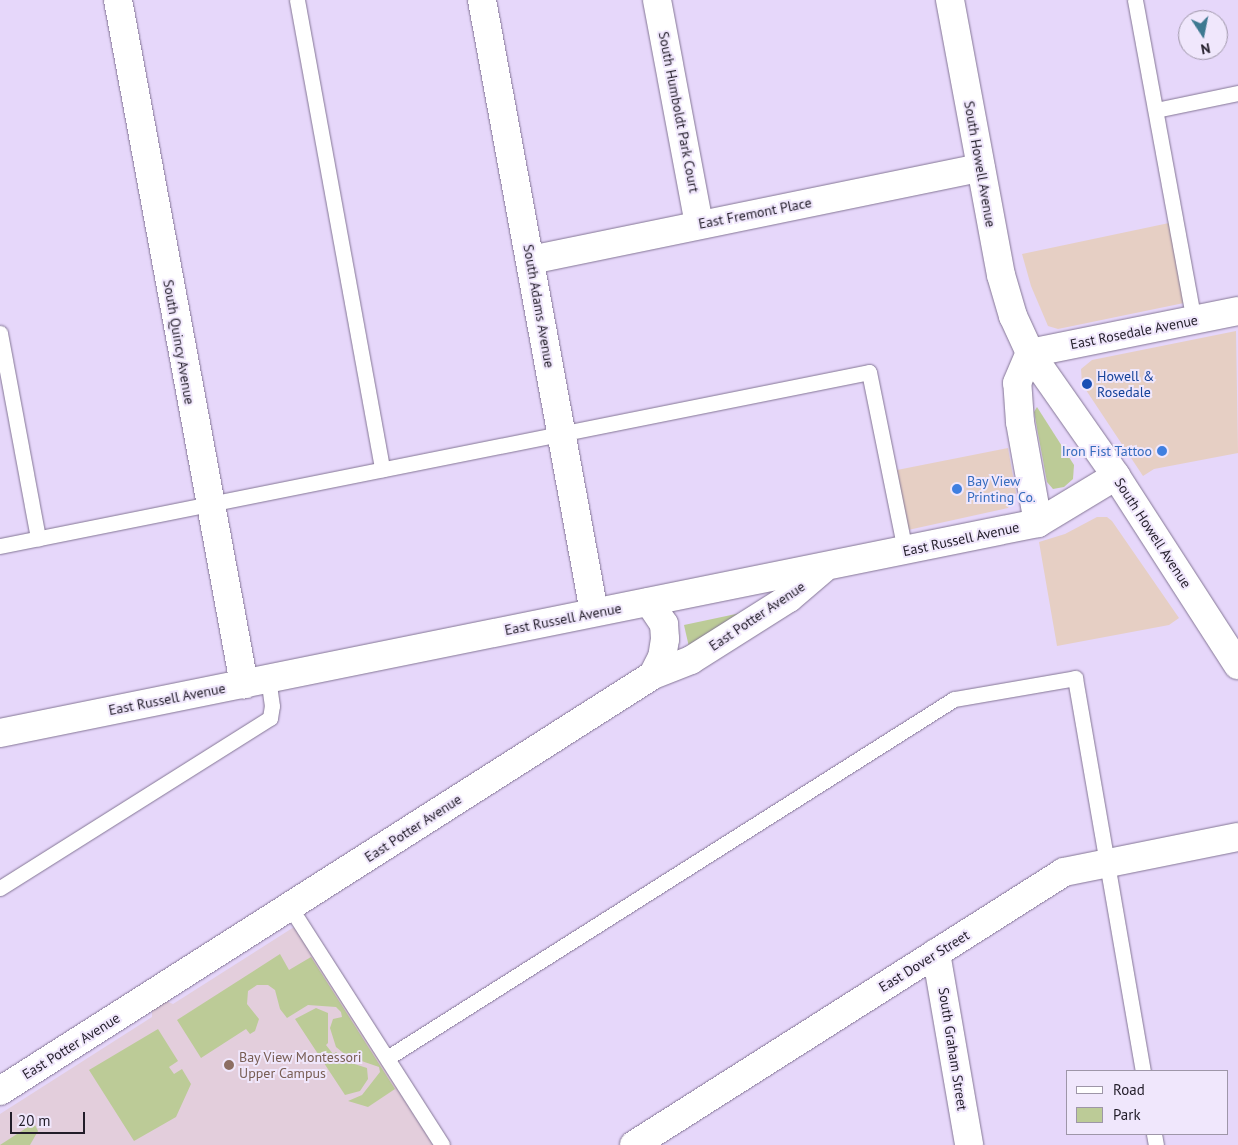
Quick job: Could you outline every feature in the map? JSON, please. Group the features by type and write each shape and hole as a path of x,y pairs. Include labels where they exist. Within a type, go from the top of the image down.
{"street":[{"name":"South Quincy Avenue","path":"118,0 208,505 256,682"},
{"name":"South Adams Avenue","path":"482,0 594,612"},
{"name":"South Humboldt Park Court","path":"657,0 699,224"},
{"name":"South Howell Avenue","path":"950,0 1000,275 1030,353 1234,651"},
{"name":"East Fremont Place","path":"530,260 981,168"},
{"name":"East Rosedale Avenue","path":"1030,353 1238,311"},
{"path":"1030,353 1017,383 1020,422 1038,523"},
{"name":"East Russell Avenue","path":"0,732 256,682 1038,523 1116,476"},
{"name":"East Potter Avenue","path":"0,1091 653,675 692,660 789,598 826,567"},
{"path":"650,602 664,624 665,640 662,656 653,675"},
{"name":"East Dover Street","path":"634,1145 1064,872 1238,837"},
{"name":"South Graham Street","path":"936,953 969,1145"}],"lane":[{"path":"297,0 382,469"},
{"path":"1135,0 1194,320"},
{"path":"1156,110 1238,93"},
{"path":"0,333 38,539"},
{"path":"0,546 561,432 868,372 905,551"},
{"path":"387,1058 954,699 1074,678 1143,1070"},
{"path":"0,888 270,718 272,706 256,682"},
{"path":"290,907 442,1145"}],"shaded area":[{"path":"1169,223 1184,303 1058,329 1048,326 1031,286 1022,254"},
{"path":"1236,331 1238,453 1154,469 1143,476 1082,384 1081,369 1092,360"},
{"path":"1008,448 1016,493 1008,508 908,530 897,470"},
{"path":"1097,517 1107,517 1112,521 1179,618 1169,625 1057,646 1039,542 1065,534"},
{"name":"Bay View Montessori Upper Campus","path":"294,927 433,1145 0,1145 0,1114 152,1017 152,1005 161,999 173,1004"}],"green space":[{"path":"1037,407 1074,465 1073,479 1064,487 1053,489 1047,482 1034,412"},
{"path":"750,611 689,647 684,625"},
{"path":"280,954 289,970 311,957 395,1089 368,1107 348,1101 362,1095 380,1072 379,1067 347,1056 336,1047 330,1028 333,1019 342,1017 341,1012 336,1007 308,1005 287,1018 280,1009 275,990 268,985 257,985 248,991 247,1004 259,1019 255,1031 250,1034 246,1029 201,1058 177,1020"},
{"path":"316,1008 328,1013 328,1043 326,1045 333,1054 336,1052 348,1062 367,1068 368,1079 360,1091 345,1095 295,1019"},
{"path":"158,1029 178,1061 169,1067 174,1074 182,1069 191,1084 176,1117 134,1141 89,1070"},
{"path":"34,1123 38,1131 30,1145 0,1145"}],"place":[{"name":"Howell & Rosedale","path":"1087,384"},
{"name":"Iron Fist Tattoo","path":"1162,451"},
{"name":"Bay View Printing Co.","path":"957,489"},
{"name":"Bay View Montessori Upper Campus","path":"229,1065"}]}
